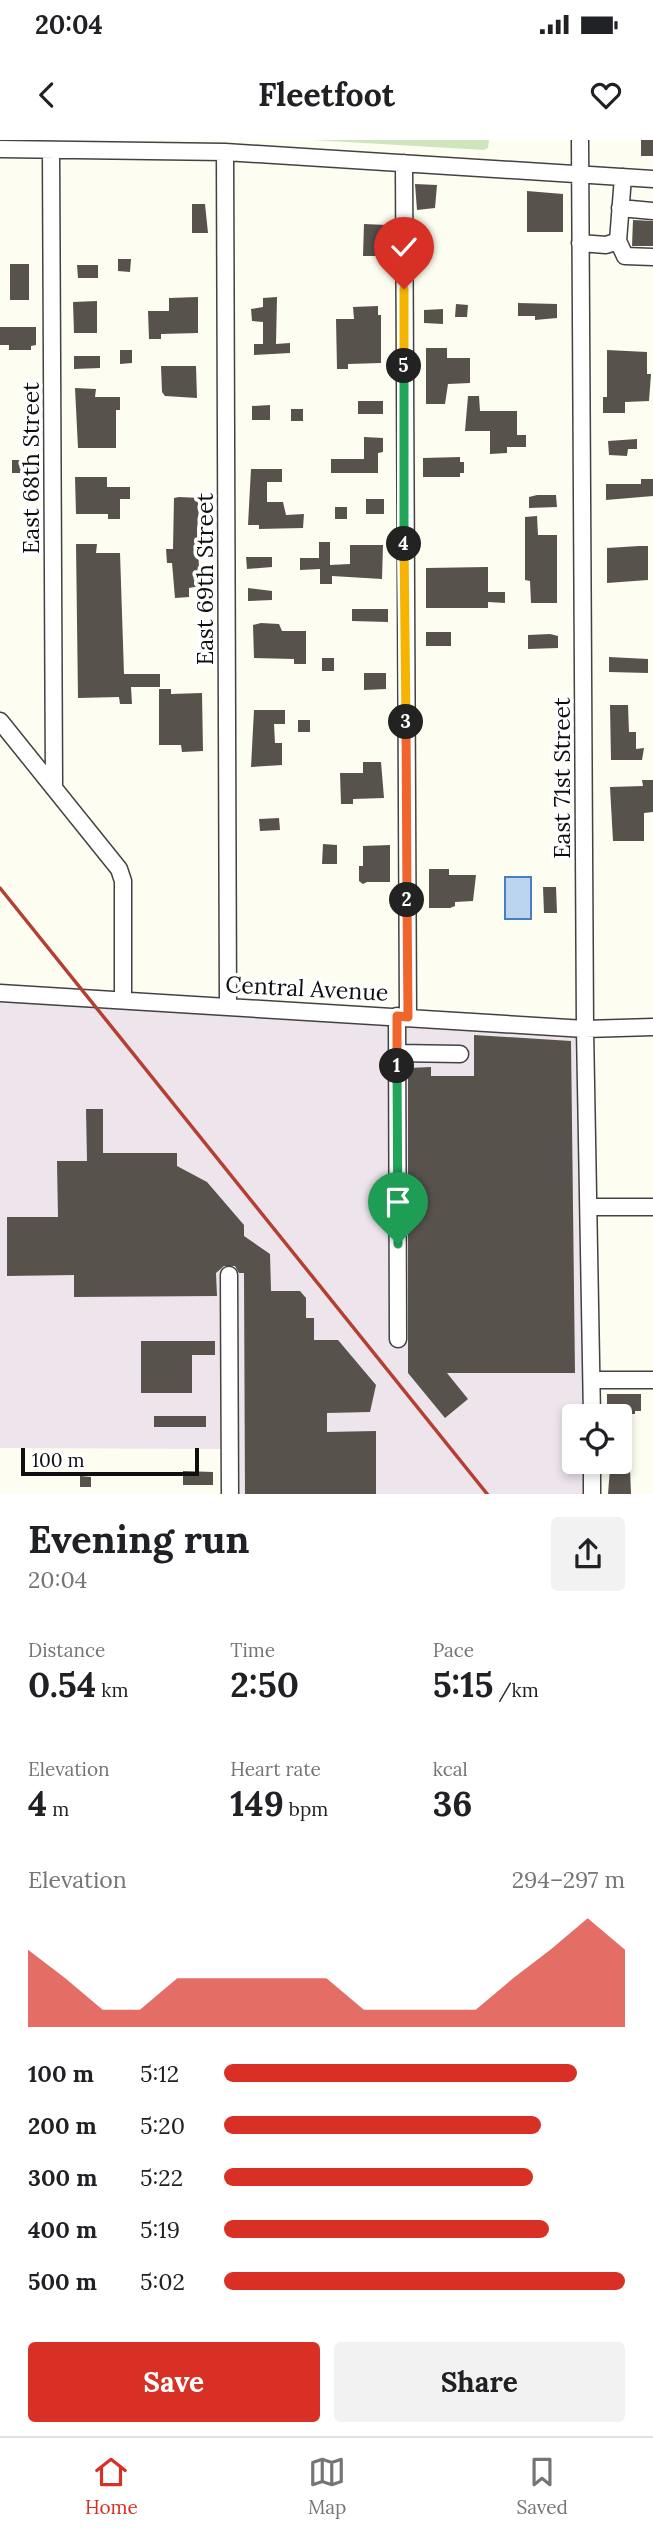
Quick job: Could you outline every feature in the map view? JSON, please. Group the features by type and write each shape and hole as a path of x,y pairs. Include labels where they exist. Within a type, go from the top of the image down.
{"street":[{"name":"East 71st Street","path":"580,140 585,1028 592,1404"},
{"path":"0,149 225,152 653,179"},
{"name":"East 68th Street","path":"51,150 54,787"},
{"name":"East 69th Street","path":"225,152 228,1006"},
{"path":"398,1339 397,1053 402,1017 404,163"},
{"path":"623,177 618,241 625,256 653,257"},
{"path":"620,208 653,211"},
{"path":"580,243 606,245 618,241"},
{"path":"0,721 119,869 123,881 123,1000"},
{"name":"Central Avenue","path":"0,993 585,1028 653,1027"},
{"path":"397,1053 460,1054"},
{"path":"589,1207 653,1207"},
{"path":"229,1275 230,1494"},
{"path":"592,1380 653,1380"},
{"path":"592,1474 592,1494"}],"shaded area":[{"path":"0,993 585,1029 592,1404 562,1404 562,1474 592,1474 592,1494 230,1494 229,1449 0,1448"}],"green space":[{"path":"313,140 489,140 488,148 484,150"}],"water":[{"path":"505,877 531,877 531,919 505,919"}],"building":[{"path":"641,140 653,140 653,156 641,156"},
{"path":"415,184 437,185 435,208 417,210"},
{"path":"527,191 563,194 563,232 527,232"},
{"path":"192,204 205,204 208,233 192,233"},
{"path":"633,220 653,221 653,246 632,246"},
{"path":"364,224 387,225 387,240 383,240 381,256 363,256"},
{"path":"118,259 131,259 130,272 118,271"},
{"path":"10,264 29,264 29,300 10,300"},
{"path":"77,265 98,265 98,278 78,278"},
{"path":"198,297 198,333 161,334 161,339 149,339 148,311 169,311 169,298"},
{"path":"277,297 276,344 290,343 290,353 254,355 254,344 263,344 263,322 252,321 251,309 263,307 263,298"},
{"path":"97,301 97,333 74,333 73,302"},
{"path":"518,303 557,304 557,318 535,320 535,316 518,316"},
{"path":"456,304 468,305 467,317 455,317"},
{"path":"378,306 378,315 381,315 381,363 348,364 348,369 337,369 336,319 354,319 353,307"},
{"path":"443,309 443,324 424,323 424,310"},
{"path":"0,327 36,327 36,345 31,346 31,350 9,350 9,345 0,345"},
{"path":"426,348 447,348 447,358 470,358 470,383 448,384 445,404 426,404"},
{"path":"120,350 132,350 132,363 120,364"},
{"path":"607,350 647,352 647,374 651,374 649,401 625,402 625,413 603,413 603,397 607,397"},
{"path":"74,356 100,356 100,368 74,369"},
{"path":"161,366 196,366 197,398 165,396 162,392"},
{"path":"75,388 96,389 95,397 120,397 120,410 116,410 116,448 78,448"},
{"path":"468,396 479,396 480,411 517,411 517,435 526,435 526,447 507,447 507,453 490,454 490,431 465,431"},
{"path":"358,401 383,401 383,414 358,414"},
{"path":"270,405 270,420 252,420 252,406"},
{"path":"291,409 303,409 303,421 291,421"},
{"path":"364,437 383,438 383,452 378,453 378,473 331,473 331,459 364,459"},
{"path":"637,439 637,449 628,449 627,456 609,455 608,441"},
{"path":"460,457 460,462 464,462 464,473 460,473 460,477 423,477 423,458"},
{"path":"12,460 29,460 29,473 12,473"},
{"path":"251,469 282,469 282,482 267,482 267,502 283,502 286,515 304,514 303,528 259,529 259,525 248,525"},
{"path":"75,477 107,477 107,487 130,487 130,499 120,499 120,519 108,519 108,514 76,514"},
{"path":"641,479 653,479 653,496 606,500 606,484 641,484"},
{"path":"556,495 557,507 529,508 529,497"},
{"path":"174,498 200,498 197,530 200,586 189,588 189,597 175,598 172,563 167,563 166,549 173,549"},
{"path":"366,499 384,499 384,514 366,514"},
{"path":"335,507 347,507 347,519 335,519"},
{"path":"537,516 538,535 557,535 557,603 531,603 530,581 525,580 525,517"},
{"path":"319,542 330,542 330,565 350,564 350,545 383,545 382,579 332,576 332,584 320,584 320,569 300,570 300,558 319,558"},
{"path":"76,544 97,544 96,553 120,553 124,674 160,674 160,687 131,687 132,704 120,704 119,697 78,698"},
{"path":"648,546 648,580 607,583 607,548"},
{"path":"246,557 272,557 272,567 247,569"},
{"path":"488,567 488,592 505,592 505,603 488,602 488,608 426,608 426,568"},
{"path":"248,588 272,591 272,600 248,601"},
{"path":"352,609 388,609 388,622 352,621"},
{"path":"279,624 282,631 306,631 306,664 294,664 294,659 254,658 253,625"},
{"path":"426,632 451,632 451,646 426,646"},
{"path":"528,635 558,636 558,648 528,649"},
{"path":"609,657 648,659 648,673 609,672"},
{"path":"322,658 334,658 334,671 322,671"},
{"path":"364,673 386,673 386,689 364,690"},
{"path":"159,689 171,689 171,694 202,693 203,751 182,752 181,745 159,745"},
{"path":"610,705 628,705 629,732 636,732 636,749 644,748 642,760 611,760"},
{"path":"254,710 285,710 285,724 274,724 275,743 282,743 282,765 251,767"},
{"path":"298,720 310,720 310,732 298,732"},
{"path":"363,762 381,762 384,798 353,799 353,804 341,804 340,773 363,773"},
{"path":"642,780 653,780 653,812 644,813 644,841 613,841 610,787 643,786"},
{"path":"279,818 280,830 260,831 259,819"},
{"path":"323,844 337,845 337,864 322,864"},
{"path":"390,845 390,882 363,884 359,881 359,866 363,866 363,846"},
{"path":"429,869 449,869 449,875 476,875 473,901 455,902 455,906 450,908 429,908"},
{"path":"543,887 556,887 557,913 544,913"},
{"path":"474,1035 571,1041 575,1373 447,1373 468,1399 445,1418 408,1373 408,1068 431,1067 431,1076 474,1076"},
{"path":"86,1109 103,1109 103,1153 177,1153 177,1166 207,1182 244,1225 244,1236 270,1254 271,1291 300,1291 306,1298 306,1318 314,1318 314,1340 338,1340 376,1385 370,1412 327,1413 327,1432 376,1431 376,1494 245,1494 244,1273 239,1273 235,1266 224,1266 216,1273 217,1296 74,1297 74,1275 7,1276 7,1217 58,1217 57,1161 87,1161"},
{"path":"141,1341 215,1341 215,1355 192,1355 192,1393 141,1393"},
{"path":"607,1394 641,1394 641,1411 635,1411 635,1414 632,1414 632,1404 607,1404"},
{"path":"154,1416 206,1416 206,1427 154,1427"},
{"path":"183,1471 213,1472 213,1485 183,1485"},
{"path":"610,1474 630,1474 631,1494 608,1494"},
{"path":"80,1476 91,1477 91,1487 80,1487"}],"railway":[{"path":"0,888 487,1494"}],"route":[{"path":"398,1244 397,1016 408,1017 404,289"}]}
